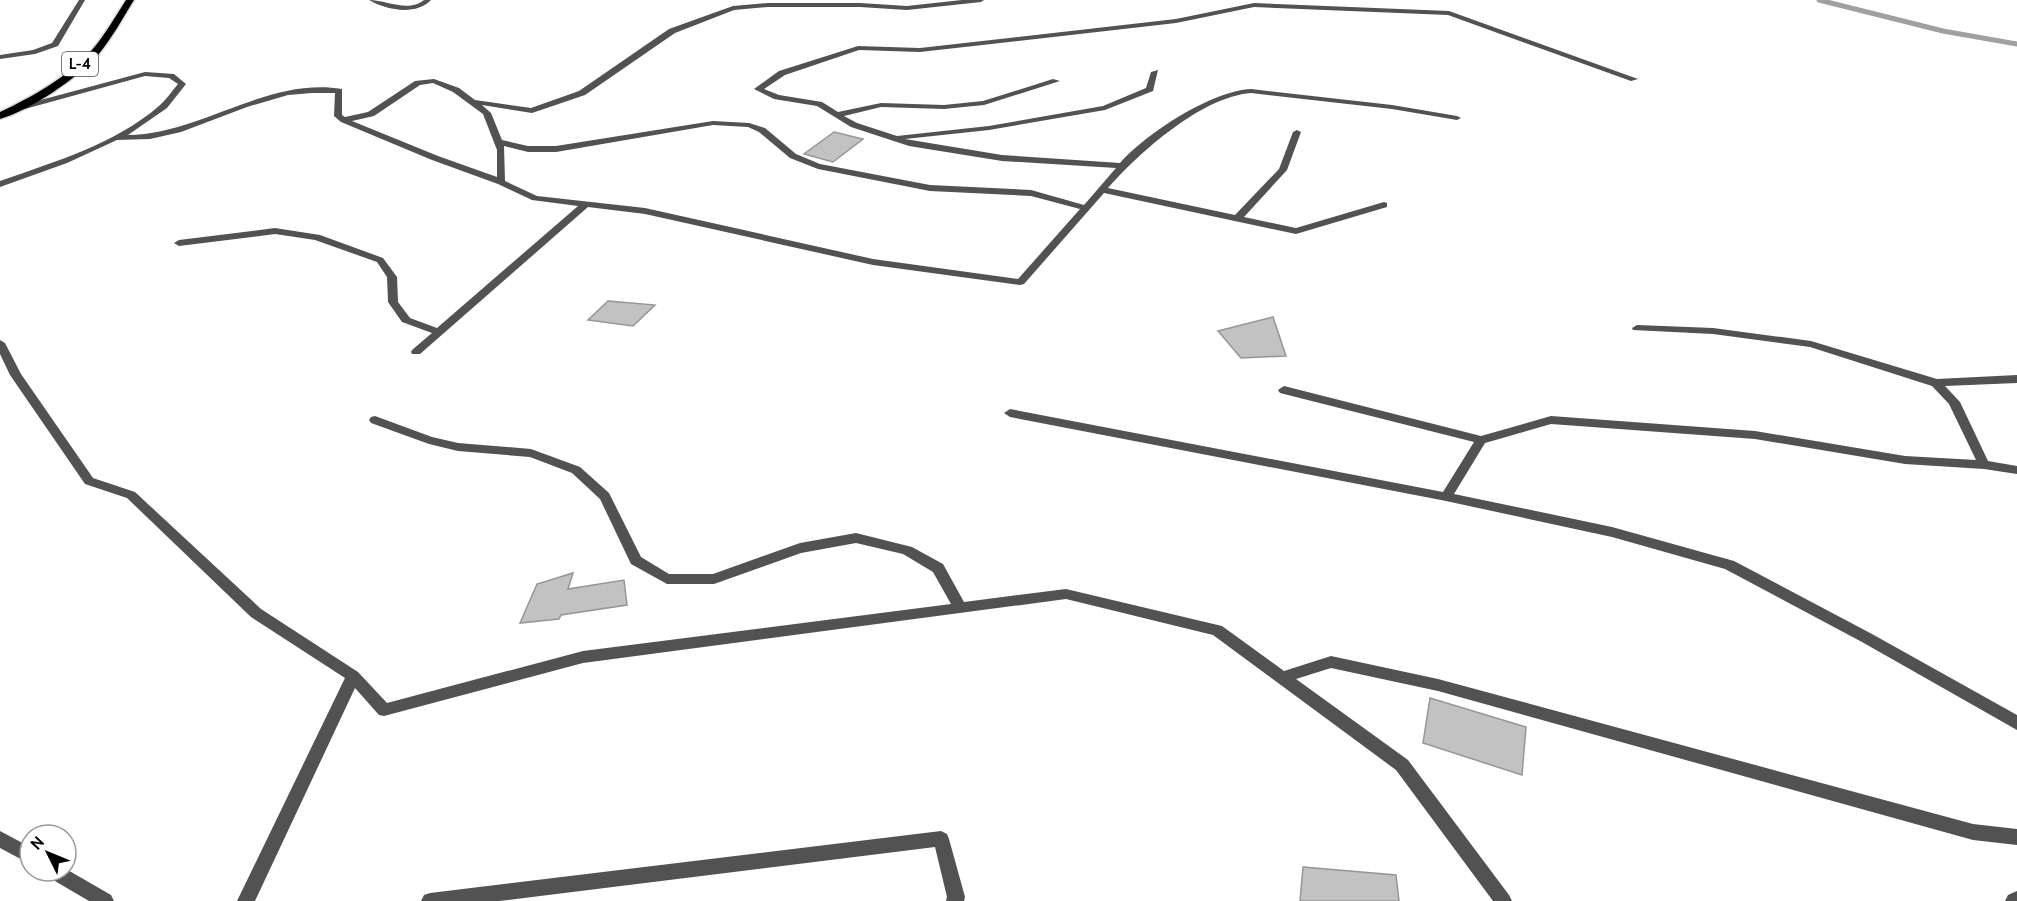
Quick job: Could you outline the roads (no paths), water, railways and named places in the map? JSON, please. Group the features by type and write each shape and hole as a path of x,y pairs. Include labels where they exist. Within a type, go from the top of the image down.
{"main road":[{"name":"L-4","path":"0,116 13,111 64,78 96,52 130,0"}],"street":[{"path":"0,57 35,52 55,44 82,0"},
{"path":"372,0 404,8 418,7 428,0"},
{"path":"471,102 532,111 582,93 672,31 733,8 780,5 860,5 907,8 981,0"},
{"path":"1122,166 1002,158 909,143 854,125 819,104 777,97 758,89 782,73 858,48 920,50 1176,21 1254,5 1449,13 1634,79"},
{"path":"893,138 989,128 1105,108 1150,89 1155,72"},
{"path":"0,184 46,168 117,138 163,106 182,84 171,76 145,74 13,111"},
{"path":"344,120 370,114 418,83 434,81 456,90 487,113 501,150 501,182"},
{"path":"837,115 881,105 944,107 984,104 1056,81"},
{"path":"117,138 154,136 282,93 317,89 339,91 338,116 344,120 435,158 501,182 535,198 645,211 873,262 1020,282 1122,166 1160,133 1203,107 1236,92 1251,91 1457,118"},
{"path":"498,142 528,149 556,149 704,124 732,123 749,125 762,130 793,156 818,166 930,188 1031,193 1086,208"},
{"path":"1237,219 1283,170 1297,132"},
{"path":"1102,190 1296,231 1384,205"},
{"path":"416,352 586,204"},
{"path":"179,243 275,231 317,237 380,260 392,278 393,302 406,320 439,332"},
{"path":"1637,328 1713,331 1811,344 1936,383 2017,379"},
{"path":"2,351 89,481 131,495 256,613 352,676 384,710 583,657 1066,594 1217,630 1402,765 1503,901"},
{"path":"1936,383 1954,402 1984,465"},
{"path":"1284,390 1481,440 1551,420 1755,435 1905,460 1984,465 2017,470"},
{"path":"1010,413 1612,531 1729,565 1867,638 2017,723"},
{"path":"375,420 429,440 459,447 531,453 576,470 605,496 636,560 667,579 714,579 800,548 856,538 907,550 938,568 960,607"},
{"path":"1446,497 1481,440"},
{"path":"1282,678 1331,662 1438,685 1973,832 2017,837"},
{"path":"246,901 352,676"},
{"path":"0,839 18,849"},
{"path":"430,901 941,839 956,897 955,901"},
{"path":"74,883 105,901"}],"waterway":[{"path":"1819,0 1943,31 2017,44"}]}
